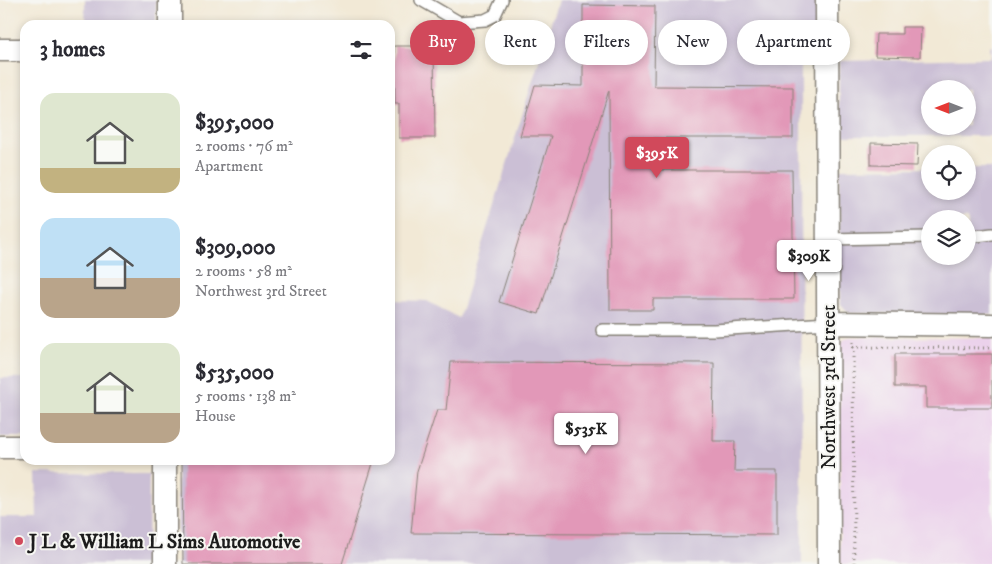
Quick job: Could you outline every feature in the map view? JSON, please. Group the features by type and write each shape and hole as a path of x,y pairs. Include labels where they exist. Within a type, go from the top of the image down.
{"street":[{"path":"170,0 170,20"},
{"name":"Northwest 3rd Street","path":"827,0 829,564"},
{"path":"0,50 20,50"},
{"path":"828,323 992,325"},
{"path":"0,447 20,447"},
{"path":"165,465 165,564"}],"lane":[{"path":"421,0 459,22 485,20 495,15 502,0"},
{"path":"976,236 992,234"},
{"path":"828,239 921,238"},
{"path":"602,330 714,330 828,323"}],"path":[{"path":"853,323 854,564"},
{"path":"828,347 992,348"}],"shaded area":[{"path":"85,0 156,0 156,20 85,20"},
{"path":"558,0 816,0 817,20 737,20 737,65 802,65 802,564 178,564 177,465 395,465 395,300 427,301 459,318 538,65 555,65 555,20 552,20"},
{"path":"990,46 992,46 992,136 839,136 839,65 850,65 850,61 991,58"},
{"path":"921,168 921,200 976,200 976,168 992,168 992,315 849,313 840,303 839,169"},
{"path":"850,337 992,338 992,564 840,564 840,349 845,339"},
{"path":"0,378 20,378 20,437 0,437"},
{"path":"36,473 149,474 148,564 0,564 0,517 37,517"}],"building":[{"path":"583,5 655,6 654,86 793,87 793,138 654,138 654,170 792,170 794,299 653,299 653,310 610,310 609,90 539,314 499,302 551,136 520,136 535,85 583,86 583,65 648,65 648,20 583,20"},
{"path":"902,27 921,27 920,57 875,56 876,34 902,34"},
{"path":"395,46 410,46 410,65 434,65 435,138 399,138 399,104 395,104"},
{"path":"871,143 918,144 917,166 871,165"},
{"path":"895,354 992,354 992,408 926,408 926,387 895,387"},
{"path":"451,362 714,363 713,441 735,441 734,471 777,471 777,535 411,533 417,471 437,410 446,410"},
{"path":"182,465 372,465 342,564 183,564"}],"place":[{"name":"J L & William L Sims Automotive","path":"19,541"}]}
